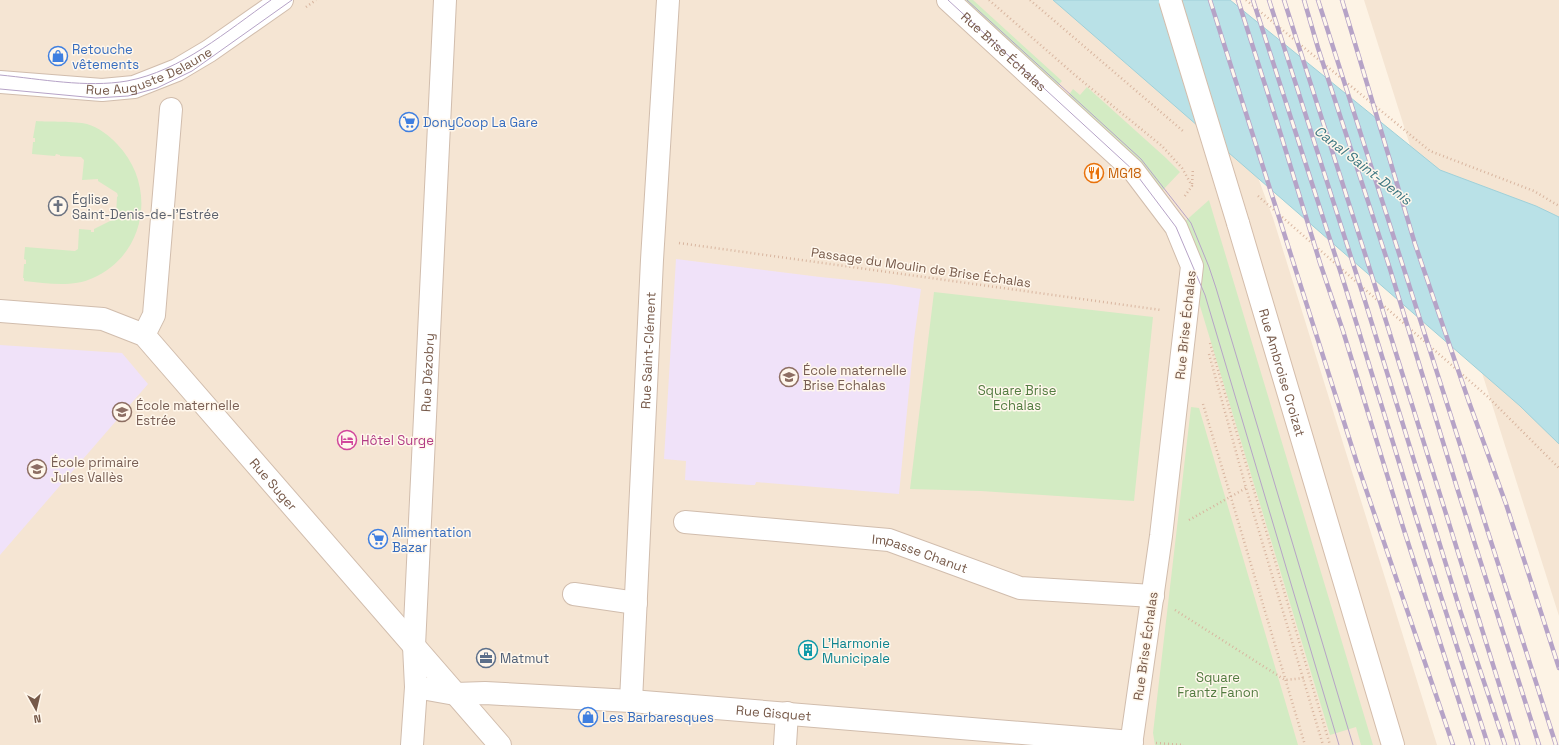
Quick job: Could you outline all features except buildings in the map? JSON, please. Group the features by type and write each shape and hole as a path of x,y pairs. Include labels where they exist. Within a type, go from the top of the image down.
{"street":[{"name":"Rue Auguste Delaune","path":"0,82 102,90 134,87 177,70 203,55 282,0"},
{"name":"Rue Dézobry","path":"412,745 416,688 414,646 445,0"},
{"name":"Rue Saint-Clément","path":"631,701 654,240 668,0"},
{"name":"Rue Brise Échalas","path":"948,0 1133,170 1176,227 1192,266 1162,536 1131,743"},
{"name":"Rue Ambroise Croizat","path":"1170,0 1393,745"},
{"path":"144,335 154,315 171,109"},
{"name":"Rue Suger","path":"0,311 103,319 144,335 500,745"},
{"name":"Impasse Chanut","path":"684,522 889,540 1020,588 1153,596"},
{"path":"574,594 636,603"},
{"name":"Rue Gisquet","path":"416,688 455,694 485,693 631,701 787,713 1131,743"},
{"path":"785,745 787,713"}],"path":[{"path":"989,0 1076,76 1162,146 1182,168"},
{"path":"1030,0 1186,134"},
{"path":"1246,0 1430,151 1534,191 1559,206"},
{"path":"1256,195 1487,396 1559,468"},
{"name":"Passage du Moulin de Brise Échalas","path":"654,240 1186,314"},
{"path":"1208,338 1330,745"},
{"path":"1209,353 1246,488 1323,745"},
{"path":"1201,398 1305,745"},
{"path":"1162,536 1246,488"},
{"path":"1153,596 1285,680 1304,678"}],"shaded area":[{"path":"0,0 1192,0 1273,218 1437,745 0,745"},
{"path":"1364,0 1559,0 1559,616"},
{"name":"École maternelle Brise Echalas","path":"676,259 921,289 914,339 899,494 756,482 755,485 751,485 685,480 686,461 664,459"},
{"name":"École primaire Jules Vallès","path":"0,345 122,353 148,384 0,555"}],"green space":[{"path":"956,0 973,0 1062,81 1054,90"},
{"path":"1087,87 1180,172 1161,192 1066,99 1073,89 1080,95"},
{"path":"36,121 69,122 91,125 107,135 117,144 130,161 138,179 141,198 140,217 135,236 125,253 111,267 85,281 68,284 50,284 24,281 23,278 24,264 26,264 26,260 24,259 25,247 75,251 78,249 79,229 91,230 91,232 94,232 94,229 114,219 116,220 118,217 116,216 117,193 98,181 98,179 82,180 84,160 81,157 60,156 56,154 55,156 32,154 33,142 35,142 35,138 33,138"},
{"path":"1209,200 1373,745 1361,745 1356,727 1330,735 1197,296 1182,224"},
{"name":"Square Brise Echalas","path":"934,292 1153,317 1134,501 981,491 910,489"},
{"name":"Square Frantz Fanon","path":"1191,407 1199,408 1298,745 1155,745 1153,733"}],"water":[{"name":"Canal Saint-Denis","path":"1053,0 1230,0 1440,170 1536,206 1559,217 1559,444 1520,406"}],"tram line":[{"path":"0,75 96,84 127,81 147,76 185,59 203,48 271,0"},
{"path":"0,89 96,98 128,96 157,88 192,71 292,0"},
{"path":"948,0 1133,170 1176,227 1205,295 1339,745"},
{"path":"967,0 1141,159 1191,223 1216,288 1353,745"}],"railway":[{"path":"1210,0 1357,463 1453,745"},
{"path":"1238,0 1473,745"},
{"path":"1253,0 1345,286 1488,745"},
{"path":"1269,0 1365,301 1460,610 1505,745"},
{"path":"1284,0 1366,257 1518,745"},
{"path":"1304,0 1539,745"},
{"path":"1318,0 1556,745"},
{"path":"1342,0 1415,244 1469,402 1506,504 1559,668"}],"place":[{"name":"Retouche vêtements","path":"58,56"},
{"name":"DonyCoop La Gare","path":"409,122"},
{"name":"MG18","path":"1094,173"},
{"name":"Église Saint-Denis-de-l'Estrée","path":"58,206"},
{"name":"École maternelle Brise Echalas","path":"789,377"},
{"name":"École maternelle Estrée","path":"122,412"},
{"name":"Hôtel Surge","path":"347,440"},
{"name":"École primaire Jules Vallès","path":"37,469"},
{"name":"Alimentation Bazar","path":"378,539"},
{"name":"L'Harmonie Municipale","path":"808,650"},
{"name":"Matmut","path":"486,658"},
{"name":"Les Barbaresques","path":"588,717"}]}
